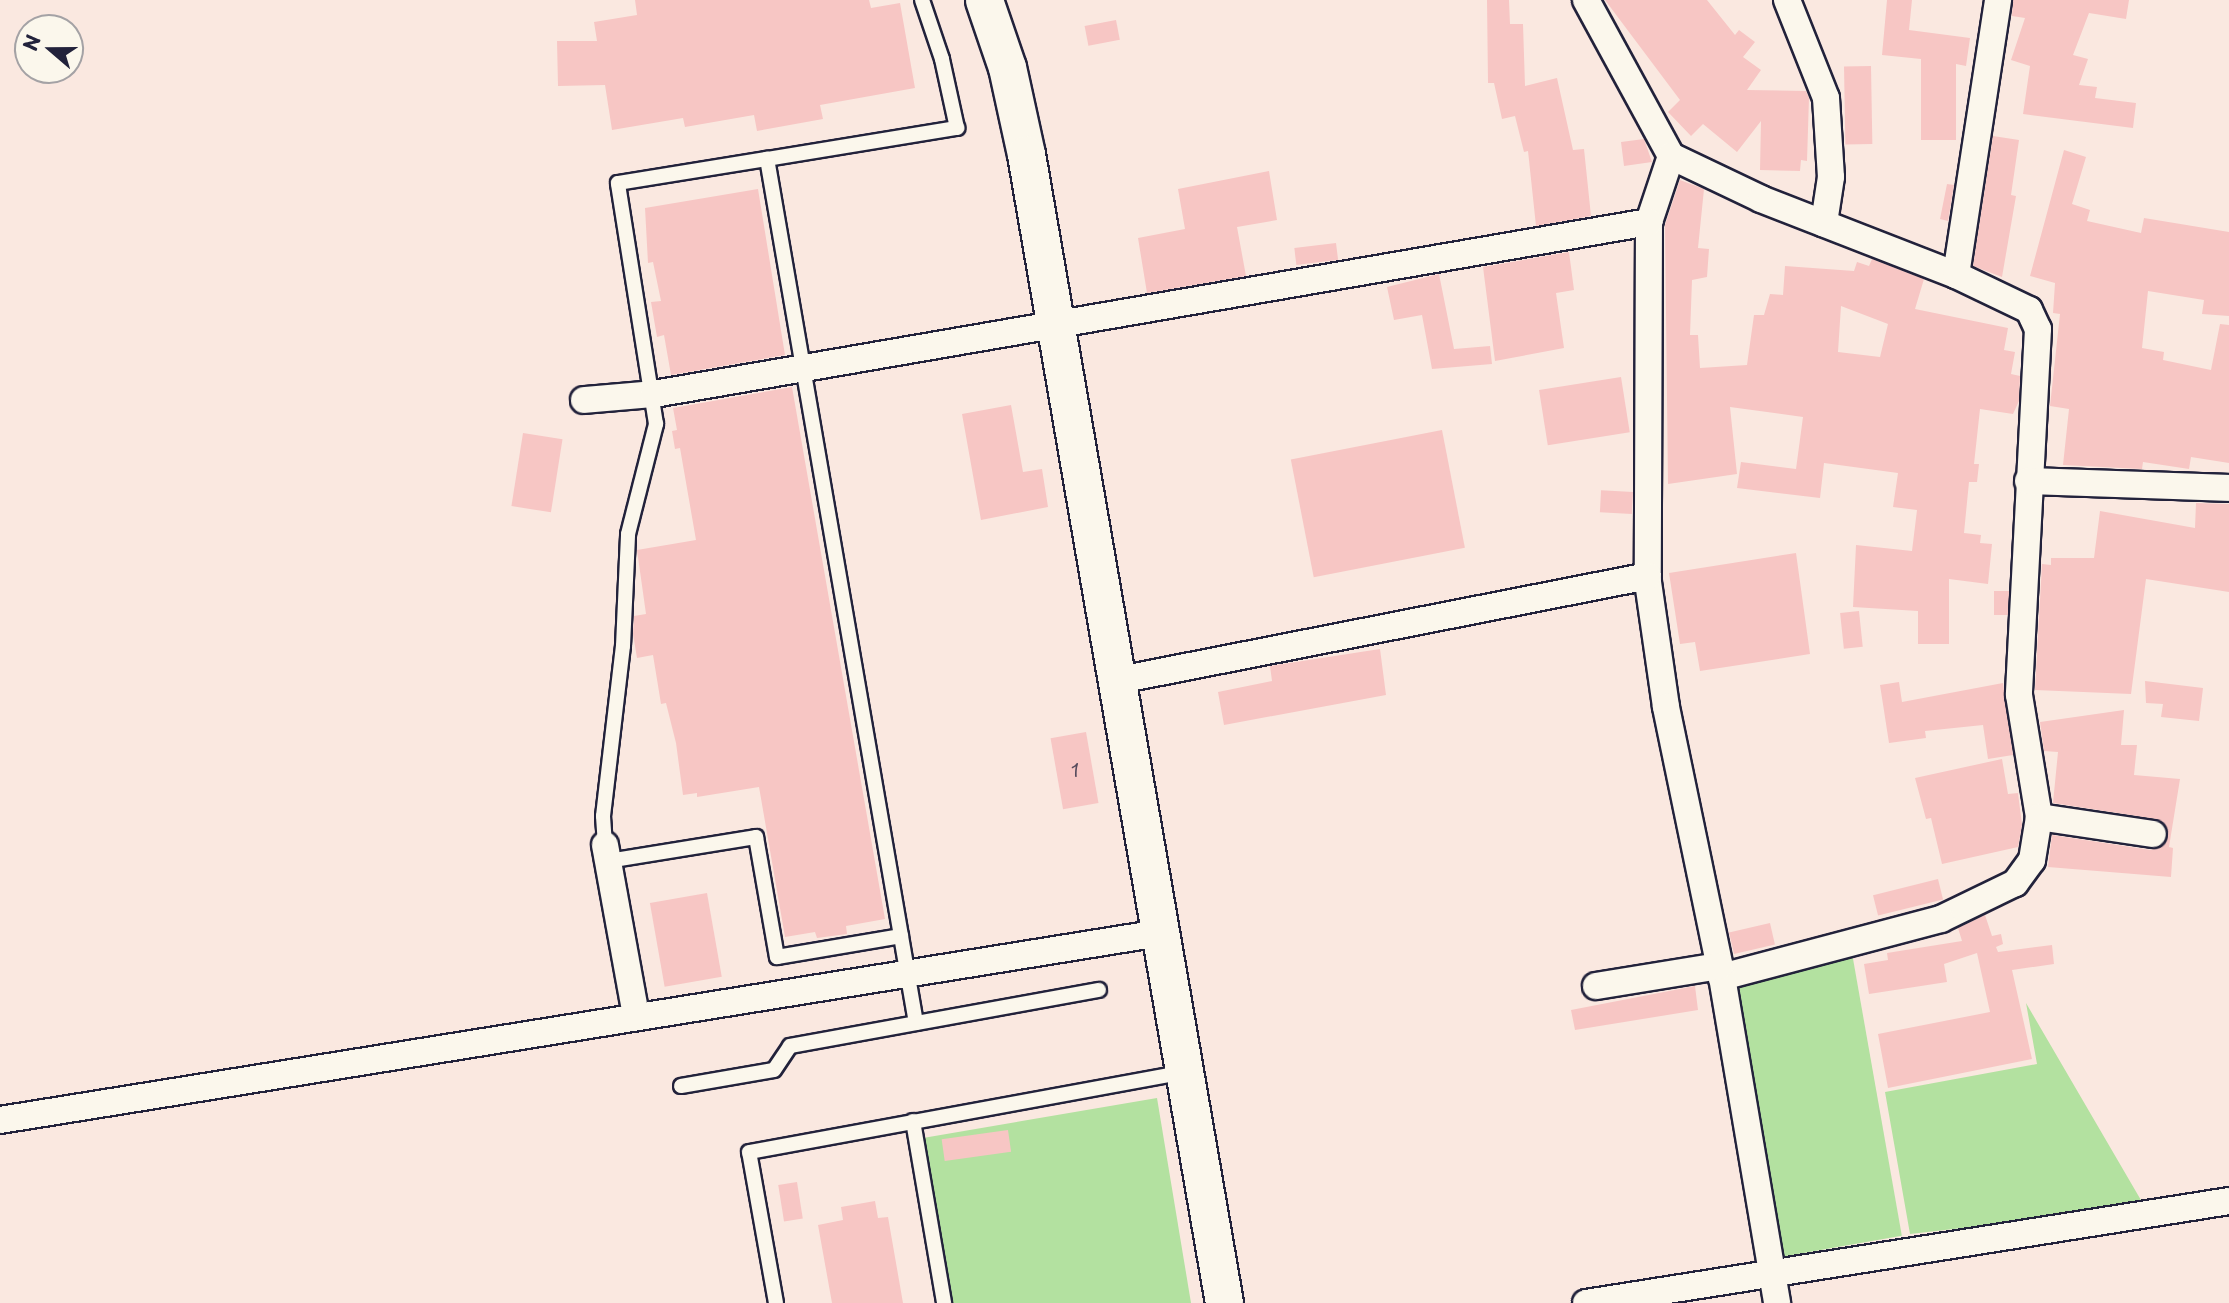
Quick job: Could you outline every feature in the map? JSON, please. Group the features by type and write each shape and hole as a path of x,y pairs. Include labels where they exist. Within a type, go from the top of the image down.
{"street":[{"path":"984,0 1014,98 1114,681 1187,1071 1224,1303"},
{"path":"1586,0 1671,156 1824,223 1956,275 2029,310 2038,329 2028,481 2019,695 2039,817 2032,860 2015,883 1982,903 1941,919 1721,971 1596,986"},
{"path":"1787,0 1826,98 1831,177 1824,223"},
{"path":"1956,275 1998,0"},
{"path":"1671,156 1649,222 1648,576 1666,707 1721,971 1777,1303"},
{"path":"584,400 654,394 1649,222"},
{"path":"2028,481 2229,488"},
{"path":"1114,681 1648,576"},
{"path":"2039,817 2154,834"},
{"path":"607,853 636,1016"},
{"path":"0,1120 1160,933"},
{"path":"1586,1303 2229,1201"}],"lane":[{"path":"901,936 777,957 756,837 607,853 603,816 623,646 628,534 656,424 654,394 618,183 957,128 942,59 922,0"},
{"path":"767,159 916,1023"},
{"path":"681,1086 774,1070 790,1046 1099,990"},
{"path":"776,1303 749,1152 1187,1071"},
{"path":"914,1122 944,1303"}],"green space":[{"path":"1852,953 1902,1236 1778,1258 1728,975"},
{"path":"2026,1003 2145,1207 1910,1234 1885,1092 2037,1064"},
{"path":"1157,1098 1191,1303 951,1303 923,1138"}],"building":[{"path":"635,0 869,0 871,8 900,3 915,88 820,105 823,119 757,131 754,115 685,127 683,118 612,130 605,85 558,86 557,41 597,41 594,22 637,15"},
{"path":"1487,0 1509,0 1510,24 1523,24 1525,86 1557,78 1573,150 1584,149 1591,216 1536,226 1528,151 1524,152 1515,116 1502,119 1494,83 1488,83"},
{"path":"1605,0 1707,0 1735,35 1739,30 1755,42 1743,57 1761,70 1747,90 1806,91 1809,98 1807,161 1801,160 1800,171 1760,170 1761,121 1737,152 1703,124 1691,136 1668,112 1680,100"},
{"path":"1887,0 1912,0 1909,30 1970,38 1966,66 1956,64 1956,140 1921,140 1921,59 1882,55"},
{"path":"2013,0 2129,0 2126,19 2089,13 2073,55 2088,59 2079,85 2097,87 2095,98 2136,103 2133,128 2023,114 2030,66 2011,60 2025,18 2012,16"},
{"path":"1116,20 1120,40 1088,46 1085,26"},
{"path":"1844,66 1871,66 1872,144 1845,144"},
{"path":"1993,136 2019,140 2011,195 2016,196 2002,277 1973,266"},
{"path":"1644,139 1652,162 1624,166 1621,142"},
{"path":"2064,150 2086,157 2072,204 2090,210 2087,221 2141,233 2144,218 2229,232 2229,316 2202,314 2204,300 2148,291 2142,348 2164,352 2163,360 2211,370 2220,324 2229,325 2229,463 2191,457 2189,469 2143,462 2142,469 2063,465 2069,409 2050,406 2060,314 2053,313 2055,283 2030,276"},
{"path":"1269,171 1277,220 1237,227 1246,276 1147,293 1138,238 1185,229 1178,189"},
{"path":"1680,180 1704,189 1698,248 1709,249 1707,277 1692,280 1690,335 1698,335 1700,368 1747,365 1754,315 1764,315 1770,294 1783,295 1785,266 1854,271 1857,262 1869,266 1872,259 1924,279 1915,309 2008,328 2004,350 2015,352 2011,374 2020,376 2019,401 2013,414 1980,409 1974,464 1979,464 1977,482 1969,482 1964,533 1981,535 1980,543 1992,544 1988,584 1949,579 1949,644 1918,644 1918,611 1853,607 1856,545 1912,551 1917,510 1893,507 1898,473 1824,463 1820,498 1737,488 1741,462 1796,469 1803,417 1730,407 1737,474 1668,484 1665,225","holes":["1841,306 1888,324 1880,357 1838,352"]},
{"path":"1947,184 1954,185 1948,221 1940,219"},
{"path":"758,189 785,355 671,375 664,335 657,337 651,302 661,301 653,262 648,263 645,208"},
{"path":"1336,243 1338,260 1296,265 1294,248"},
{"path":"1569,252 1574,290 1556,293 1564,348 1495,361 1483,267"},
{"path":"1439,274 1454,349 1490,346 1492,364 1432,369 1422,315 1394,320 1387,287"},
{"path":"1621,377 1630,432 1548,445 1539,390"},
{"path":"792,387 885,919 846,926 847,934 817,938 815,932 785,937 759,787 697,797 697,793 683,795 676,743 666,703 661,704 653,655 637,658 633,634 634,616 646,614 637,550 696,540 680,448 675,449 672,431 677,430 673,408"},
{"path":"1011,405 1023,472 1042,469 1048,507 981,520 962,414"},
{"path":"1442,430 1465,548 1314,577 1291,459"},
{"path":"523,433 563,439 551,512 511,506"},
{"path":"1601,490 1633,492 1632,514 1600,512"},
{"path":"2196,503 2229,504 2229,592 2146,579 2131,694 2035,690 2042,564 2051,565 2051,558 2094,558 2100,511 2195,528"},
{"path":"1796,553 1810,654 1700,671 1695,642 1680,644 1669,573"},
{"path":"1994,591 2009,591 2009,615 1994,615"},
{"path":"1859,611 1863,647 1844,649 1840,613"},
{"path":"1380,649 1386,695 1224,725 1218,692 1272,681 1270,666"},
{"path":"2145,681 2203,688 2199,721 2161,717 2163,704 2146,703"},
{"path":"1899,682 1902,702 2003,683 2013,755 1988,759 1983,725 1925,731 1926,738 1889,743 1880,685"},
{"path":"2124,710 2121,745 2137,745 2134,775 2180,779 2169,847 2173,848 2171,877 2048,867 2052,835 2151,850 2166,843 2167,828 2156,819 2053,803 2058,752 2044,751 2040,722"},
{"path":"1086,732 1099,803 1063,809 1051,738"},
{"path":"2002,759 2008,794 2018,793 2022,825 2018,847 1942,864 1931,818 1926,819 1915,778"},
{"path":"1938,879 1943,899 1878,916 1873,895"},
{"path":"707,893 722,977 665,987 650,903"},
{"path":"1985,915 1992,936 2001,934 2003,944 1996,947 1998,952 2052,945 2054,964 2012,970 2032,1059 1888,1088 1878,1034 1990,1012 1977,953 1944,964 1947,982 1869,994 1864,964 1888,960 1887,953 1962,941 1958,928"},
{"path":"1770,923 1775,944 1734,954 1729,932"},
{"path":"1695,986 1698,1010 1575,1030 1571,1010"},
{"path":"1008,1130 1011,1152 945,1161 942,1139"},
{"path":"797,1182 803,1219 784,1222 778,1185"},
{"path":"875,1201 878,1218 888,1217 903,1303 832,1303 818,1225 843,1220 841,1207"}]}
